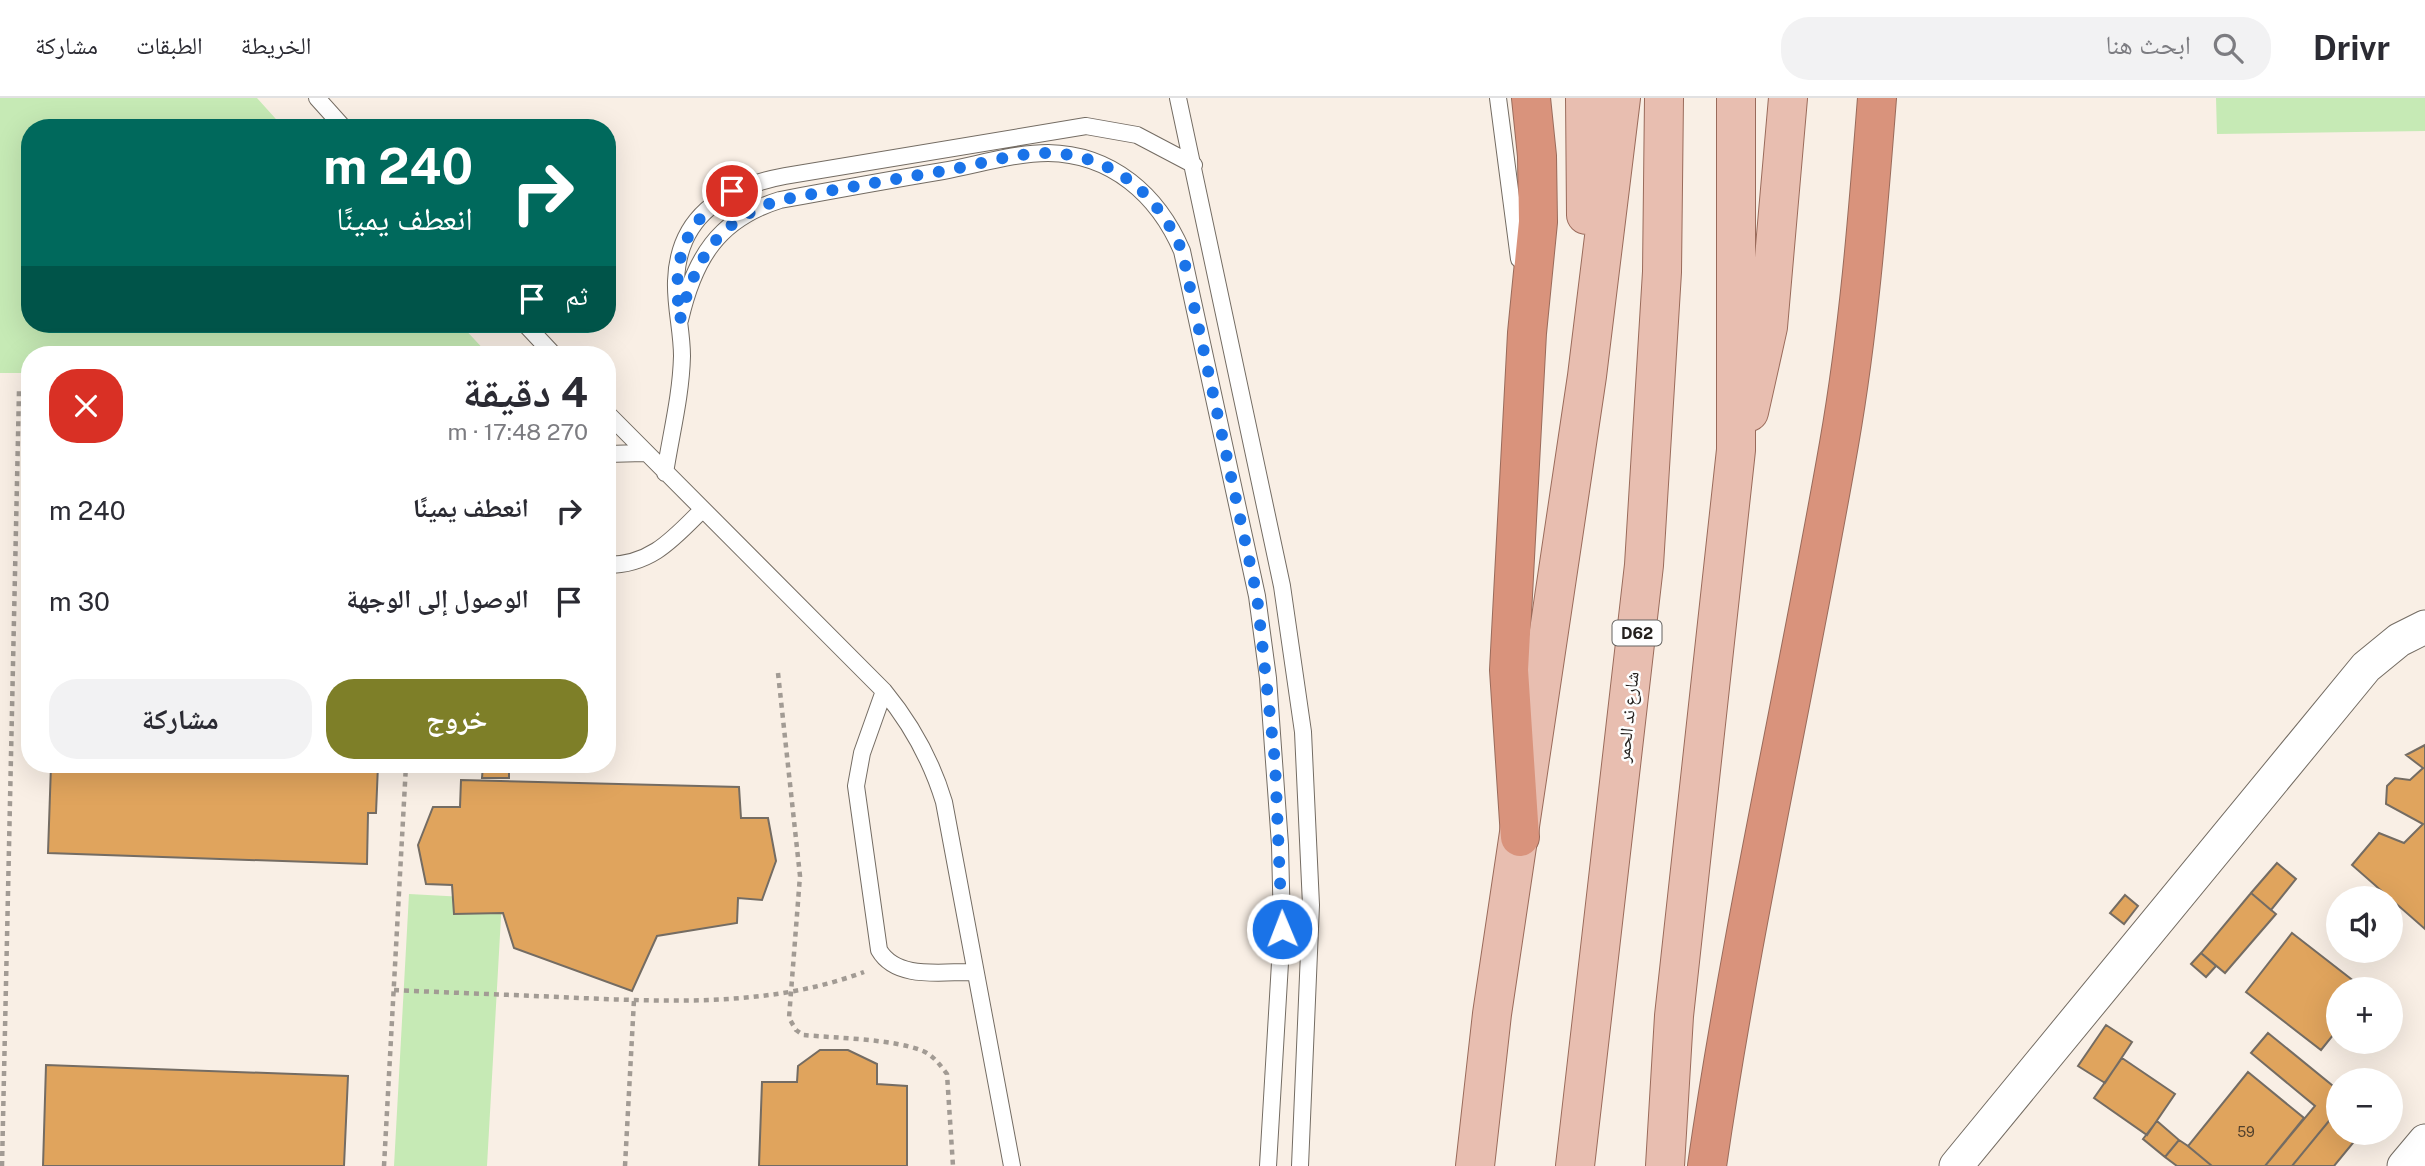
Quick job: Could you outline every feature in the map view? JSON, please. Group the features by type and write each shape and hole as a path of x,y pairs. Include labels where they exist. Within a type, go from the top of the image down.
{"highway":[{"path":"1520,836 1509,670 1527,333 1538,222 1537,156 1531,98"},
{"path":"1707,1166 1722,1061 1840,441 1877,98"}],"main road":[{"path":"1586,98 1587,376"},
{"path":"1475,1166 1492,1014 1587,376 1621,98"},
{"name":"شارع ند الحمر","path":"1575,1166 1644,565 1662,272 1664,98"},
{"path":"1665,1166 1674,1016 1735,450 1736,98"},
{"path":"1735,450 1754,399 1763,359 1788,98"}],"street":[{"path":"1956,1166 2365,667 2399,640 2425,627"},
{"path":"2404,1166 2425,1142"}],"lane":[{"path":"317,98 336,119"},
{"path":"1178,98 1282,586 1303,732 1311,905 1300,1166"},
{"path":"1498,98 1511,182 1527,333"},
{"path":"665,473 679,400 680,320 676,283 683,247 702,214 716,202 749,184 1086,127 1137,135 1194,164"},
{"path":"680,320 689,286 701,261 722,232 739,217 780,200 1048,153 1093,161 1114,170 1149,197 1163,213 1182,251 1257,596 1275,762 1282,929 1268,1166"},
{"path":"533,333 546,346"},
{"path":"616,423 884,691 905,716 935,773 944,802 1012,1166"},
{"path":"616,454 644,453"},
{"path":"616,564 633,563 660,552 702,510"},
{"path":"884,691 862,753 856,786 879,950 888,963 902,970 975,972"}],"path":[{"path":"2,1166 19,391"},
{"path":"778,673 800,876 789,1018 796,1030 803,1035 906,1046 924,1052 938,1061 947,1074 953,1166"},
{"path":"384,1166 406,773"},
{"path":"394,990 634,1000 749,998 791,994 831,985 888,963"},
{"path":"625,1166 634,1000"}],"green space":[{"path":"0,98 257,98 276,119 21,119 21,333 468,333 481,346 21,346 21,373 0,373"},
{"path":"2216,98 2425,98 2425,131 2217,134"},
{"path":"409,894 502,899 487,1166 394,1166"}],"building":[{"path":"2425,745 2425,929 2403,910 2403,886 2376,886 2352,865 2379,833 2404,843 2423,824 2386,804 2387,786 2395,778 2410,780 2423,768 2406,755"},
{"path":"51,773 378,773 376,813 368,813 367,864 48,853"},
{"path":"482,773 509,773 509,778 482,778"},
{"path":"461,780 739,787 741,818 768,818 776,861 762,900 738,898 737,923 657,936 632,991 514,948 503,913 454,914 452,885 426,884 418,845 433,807 460,807"},
{"path":"2277,863 2296,879 2271,910 2251,893"},
{"path":"2251,893 2276,914 2225,973 2201,953"},
{"path":"2125,895 2138,906 2124,924 2110,913"},
{"path":"2292,933 2326,959 2326,963 2331,963 2349,977 2326,977 2326,1044 2321,1050 2246,992"},
{"path":"2201,953 2216,966 2206,977 2191,964"},
{"path":"2106,1025 2132,1042 2105,1083 2078,1066"},
{"path":"2268,1033 2326,1080 2326,1125 2292,1166 2265,1166 2315,1106 2251,1053"},
{"path":"820,1050 848,1050 877,1064 877,1084 907,1086 907,1166 759,1166 762,1082 797,1082 798,1066"},
{"path":"2122,1058 2175,1094 2147,1135 2094,1098"},
{"path":"46,1065 348,1076 344,1166 43,1166"},
{"path":"2248,1072 2304,1118 2265,1166 2212,1166 2188,1146"},
{"path":"2157,1121 2179,1140 2165,1157 2143,1139"},
{"path":"2326,1125 2326,1145 2351,1145 2334,1166 2292,1166"},
{"path":"2179,1140 2212,1166 2177,1166 2165,1157"}],"route":[{"path":"732,191 702,214 683,247 676,283 680,320 689,286 710,246 739,217 780,200 1048,153 1093,161 1114,170 1149,197 1163,213 1182,251 1257,596 1275,762 1282,929"}]}
